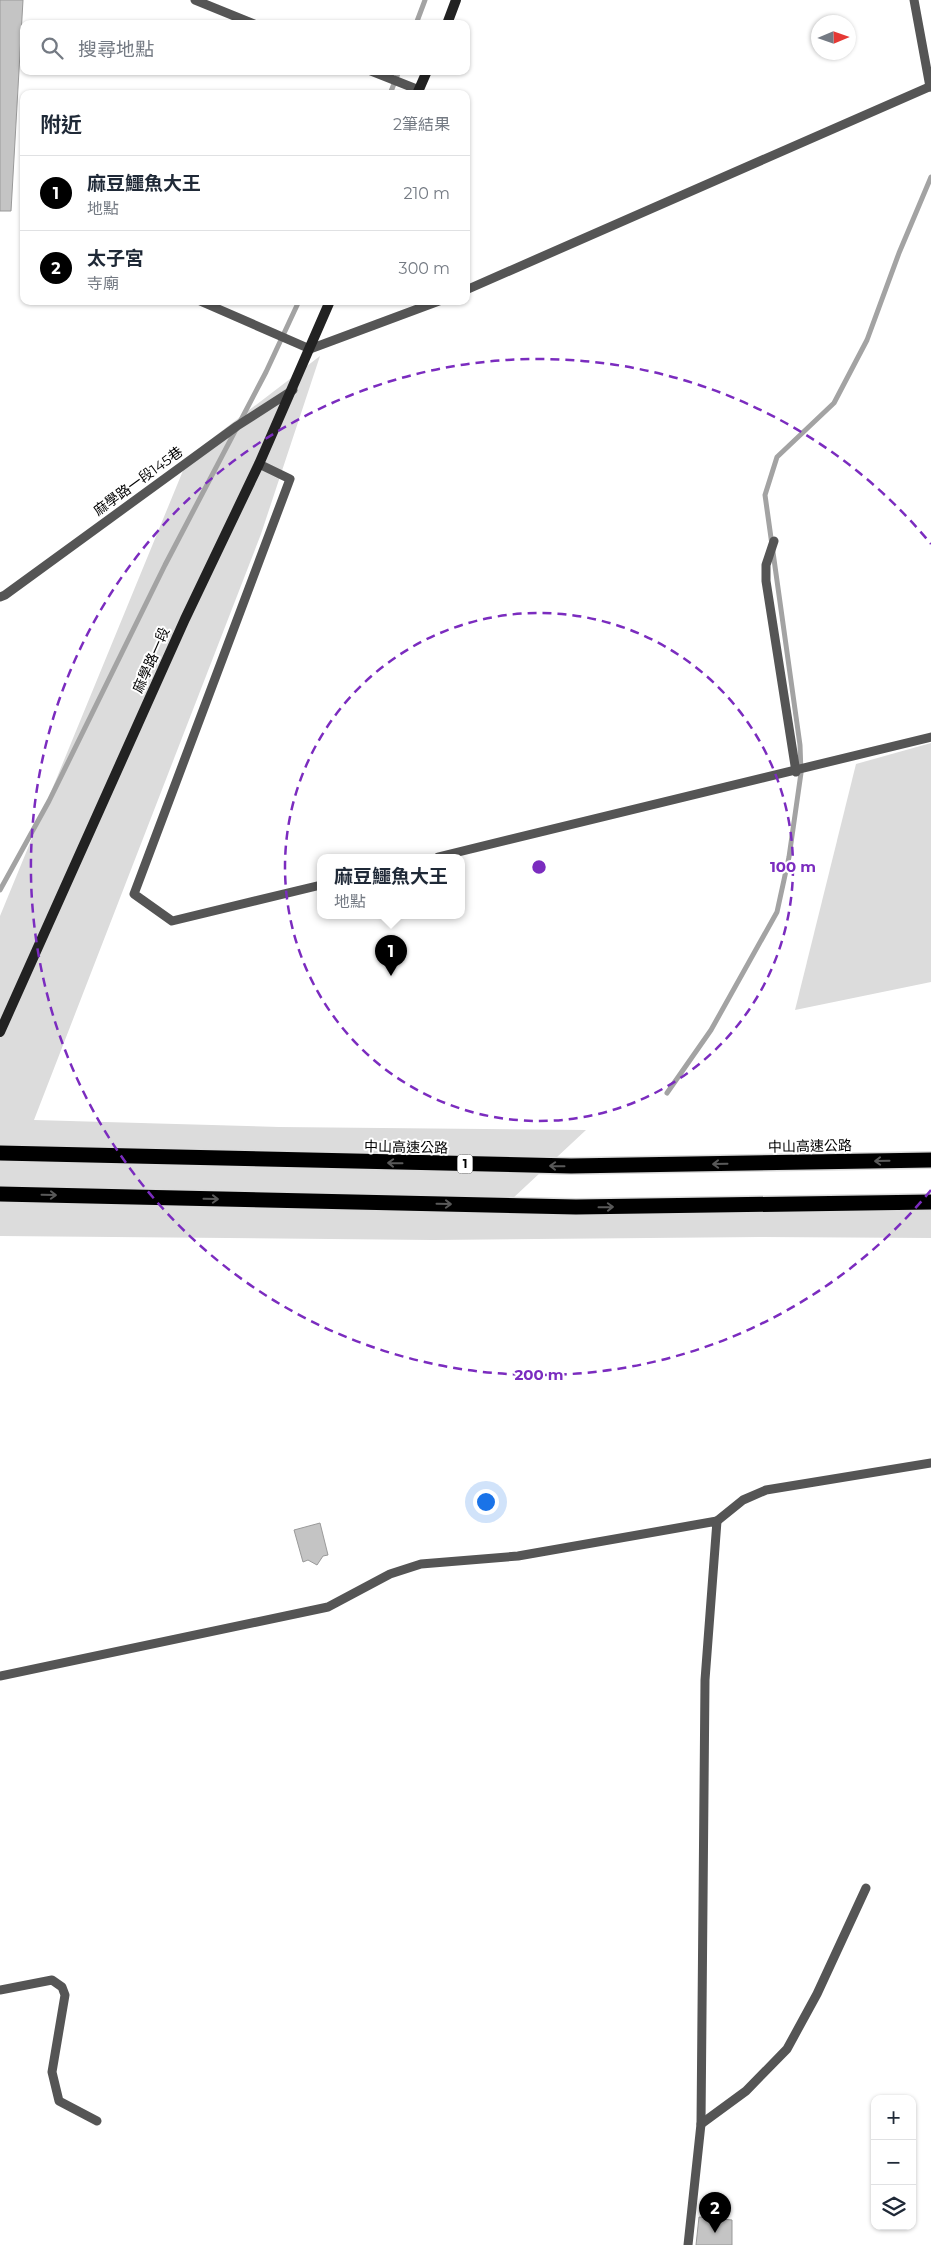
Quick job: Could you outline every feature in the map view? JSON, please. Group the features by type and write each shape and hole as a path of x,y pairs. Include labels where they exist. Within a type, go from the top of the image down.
{"highway":[{"name":"中山高速公路","path":"0,1153 571,1166 931,1160"},
{"path":"0,1194 576,1207 931,1202"}],"main road":[{"path":"448,20 456,0"},
{"path":"419,90 425,75"},
{"name":"麻學路一段","path":"0,1032 236,508 259,464 293,390 328,305"}],"lane":[{"path":"195,0 244,20"},
{"path":"470,288 930,86 914,0"},
{"path":"380,75 414,90"},
{"path":"209,305 310,349 429,305"},
{"name":"麻學路一段145巷","path":"0,597 237,426 293,390"},
{"path":"259,464 290,480 134,894 172,921 317,886"},
{"path":"774,541 766,565 766,582 796,772"},
{"path":"451,854 796,772 931,737"},
{"path":"0,1676 328,1608 390,1574 421,1564 518,1556 717,1521 743,1500 766,1490 931,1463"},
{"path":"688,2245 701,2124 705,1680 717,1521"},
{"path":"701,2124 746,2091 787,2049 816,1994 866,1888"},
{"path":"0,1990 52,1980 62,1987 65,1995 52,2072 59,2101 97,2121"}],"shaded area":[{"path":"320,356 261,534 34,1120 279,1127 586,1130 498,1212 931,1211 931,1238 760,1237 433,1240 0,1236 0,916 189,456"},
{"path":"931,743 931,982 795,1010 856,764"}],"building":[{"path":"0,0 23,0 22,20 20,20 20,53 11,211 0,211"},
{"path":"320,1523 328,1555 323,1556 317,1565 308,1560 303,1562 294,1530"},
{"path":"699,2217 732,2220 732,2245 696,2245"}],"waterway":[{"path":"418,20 425,0"},
{"path":"392,90 397,75"},
{"path":"667,1093 711,1030 777,912 789,857 801,773 800,745 765,495 777,457 834,403 867,340 899,253 931,177"},
{"path":"0,890 49,801 165,565 266,372 297,305"}],"place":[{"name":"麻豆鱷魚大王","path":"391,976"},
{"name":"太子宮","path":"715,2233"}]}
